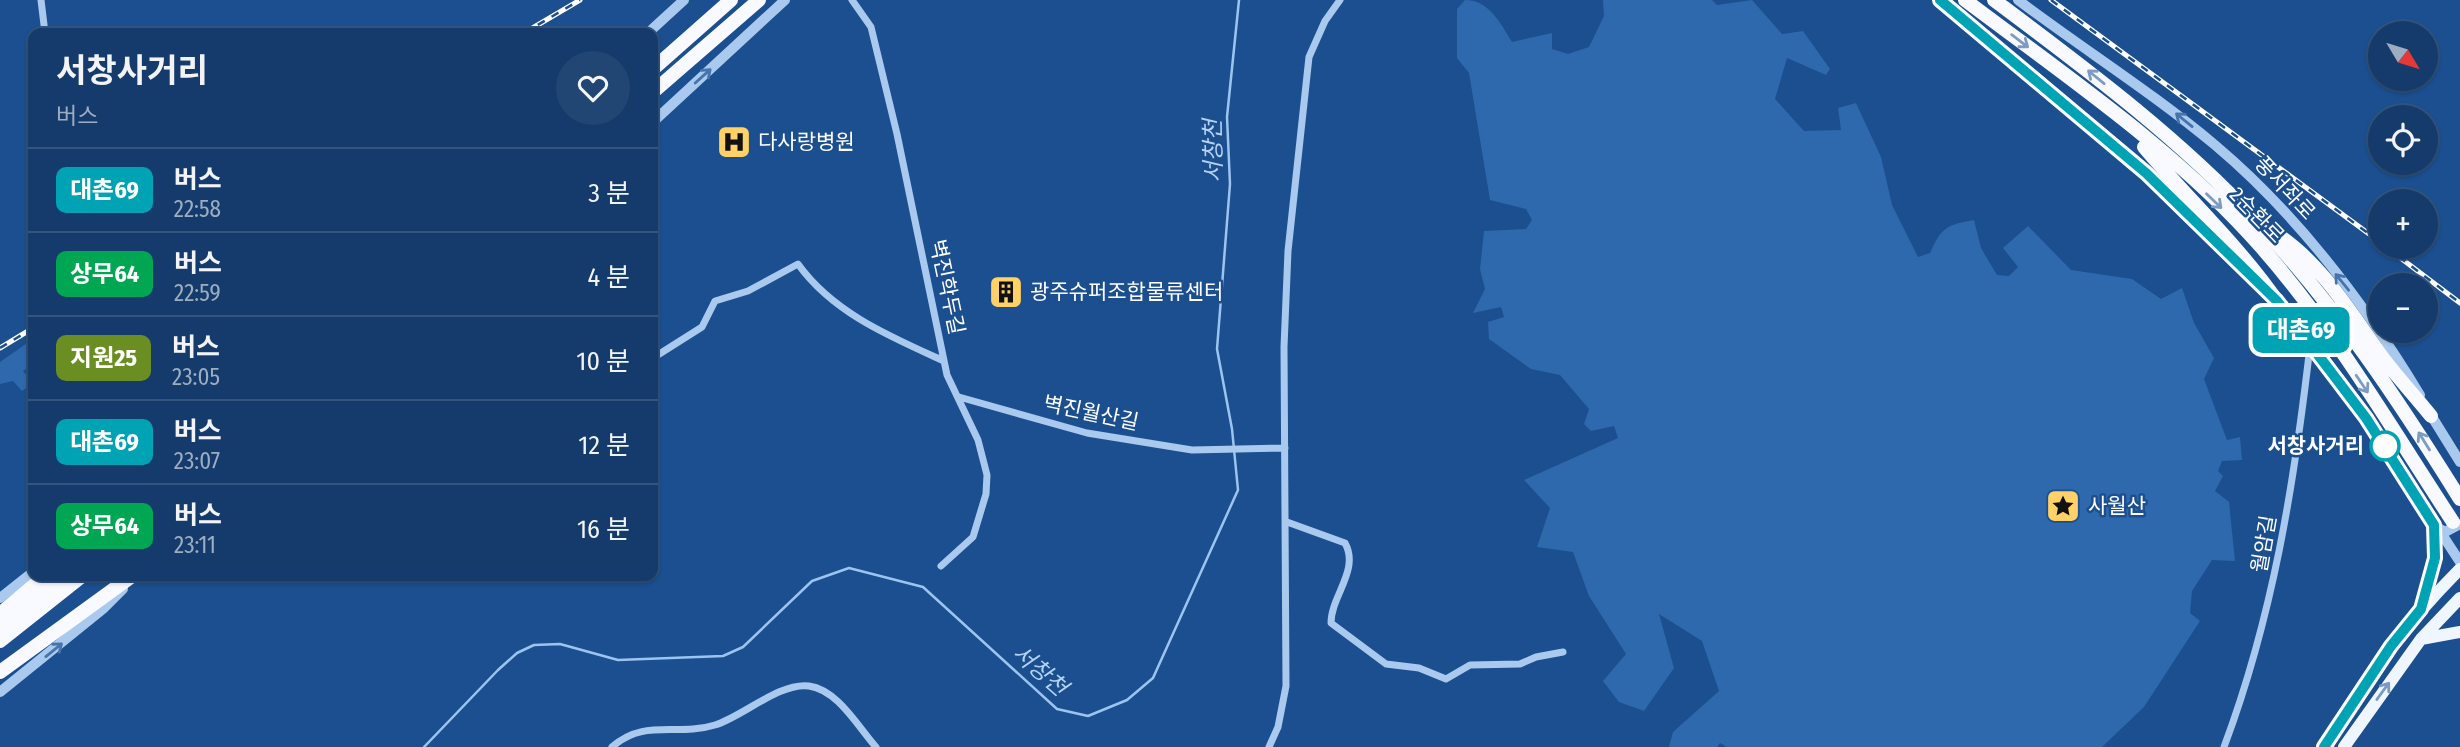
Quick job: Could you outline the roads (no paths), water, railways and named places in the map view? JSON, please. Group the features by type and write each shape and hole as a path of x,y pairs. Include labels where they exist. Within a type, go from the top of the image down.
{"highway":[{"path":"658,65 731,0"},
{"path":"658,87 759,0"},
{"name":"2순환로","path":"1965,0 2121,118 2260,246 2311,307 2456,523"},
{"name":"2순환로","path":"1994,0 2144,115 2256,221 2321,295 2374,366 2460,499"},
{"path":"2121,118 2180,190 2247,258 2277,301"},
{"path":"2256,221 2292,243 2334,289 2385,361 2431,415"},
{"path":"0,614 39,581"},
{"path":"0,627 57,581"},
{"path":"0,641 76,581"},
{"path":"0,672 127,581"}],"main road":[{"path":"2421,609 2435,558 2434,525"},
{"path":"2324,747 2391,646 2421,609 2460,569"},
{"path":"2344,747 2421,639 2460,597"},
{"path":"2421,639 2460,632"}],"street":[{"path":"41,0 45,28"},
{"path":"653,28 684,0"},
{"path":"658,117 785,0"},
{"name":"벽진학두길","path":"852,0 871,27 952,390 959,397 985,462 986,494 973,537 941,566"},
{"path":"1269,747 1279,727 1286,686 1286,284 1306,78 1315,39 1340,0"},
{"path":"1940,0 2146,173 2277,301 2311,342 2373,427 2460,562"},
{"name":"풍서좌로","path":"2018,0 2173,111 2283,211 2363,308 2460,462"},
{"path":"658,355 702,327 715,301 748,291 798,264 811,283 853,315 944,361"},
{"name":"월암길","path":"2224,747 2259,647 2275,584 2301,424 2311,342"},
{"name":"벽진월산길","path":"959,397 1087,433 1192,450 1285,448"},
{"path":"1287,522 1345,543 1350,552 1343,589 1331,615 1331,623 1386,664 1419,668 1446,679 1470,666 1520,664 1536,657 1563,652"},
{"path":"2434,525 2445,532 2456,523"},
{"path":"0,598 28,576"},
{"path":"0,692 104,608 129,581"},
{"path":"612,747 634,732 688,731 717,725 789,688 808,686 822,691 840,705 876,747"}],"waterway":[{"name":"서창천","path":"424,747 498,670 517,653 534,645 560,644 618,660 723,656 743,647 812,581 849,568 923,587 1057,709 1088,716 1127,700 1153,678 1238,490 1232,429 1217,349 1230,184 1227,117 1239,0"}],"railway":[{"path":"532,28 580,0"},
{"path":"2051,0 2368,233"},
{"path":"2402,259 2460,303"},
{"path":"0,348 28,331"}],"place":[{"name":"다사랑병원","path":"734,142"},
{"name":"광주슈퍼조합물류센터","path":"1006,292"},
{"name":"서창사거리","path":"2385,446"},
{"name":"사월산","path":"2063,506"}]}
